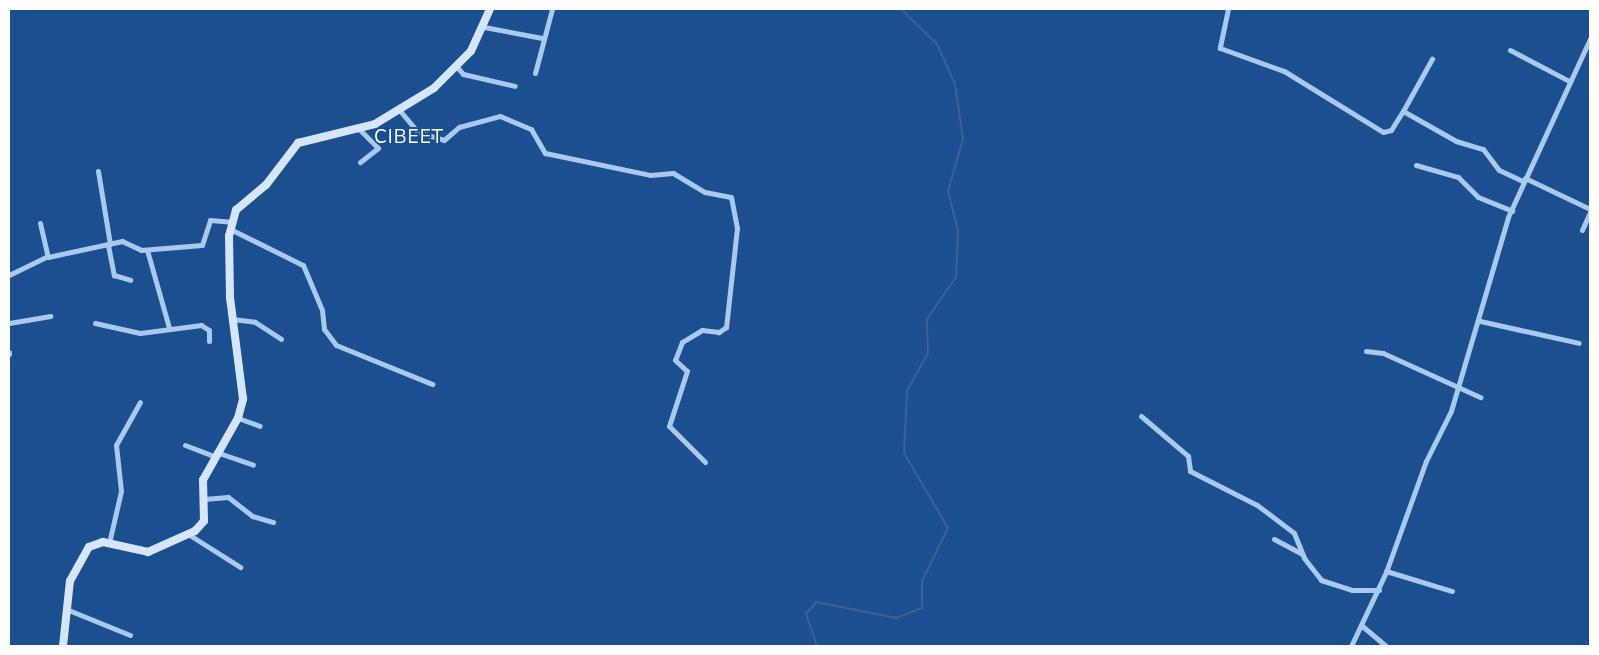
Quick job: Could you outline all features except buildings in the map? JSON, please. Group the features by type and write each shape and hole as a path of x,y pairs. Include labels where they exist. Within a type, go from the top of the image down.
{"main road":[{"path":"63,646 65,609 70,581 82,554 95,543 109,543 148,552 188,534 204,521 203,480 215,454 238,418 243,378 232,319 230,225 241,204 266,185 298,143 359,129 400,112 457,67 484,27 490,9"}],"street":[{"path":"535,73 542,38 552,9"},
{"path":"1228,9 1220,48 1284,71 1383,132 1391,130 1432,59"},
{"path":"484,27 542,38"},
{"path":"1351,646 1386,571 1398,532 1459,386 1512,211 1524,180 1569,82 1588,51 1590,39"},
{"path":"1510,50 1569,82"},
{"path":"457,67 463,74 515,86"},
{"path":"1403,111 1456,141 1483,149 1499,170 1590,210 1582,230"},
{"path":"400,112 418,132 444,140 459,127 487,116 500,116 531,129 546,153 650,175 673,174 705,192 731,197 737,228 726,327 719,332 702,330 682,342 675,360 687,371 669,426 705,462"},
{"path":"359,129 378,148 360,162"},
{"path":"1416,165 1458,177 1478,197 1512,211"},
{"path":"98,171 114,276 130,280"},
{"path":"9,275 46,257 124,241 147,250 203,245 210,220 230,225 306,268 324,329 336,345 432,384"},
{"path":"40,223 46,257"},
{"path":"147,250 168,328"},
{"path":"9,323 50,316"},
{"path":"232,319 255,322 281,339"},
{"path":"1480,321 1579,343"},
{"path":"95,323 140,333 202,324 209,330 210,341"},
{"path":"1366,351 1381,352 1459,386 1480,398"},
{"path":"109,543 121,491 115,448 140,402"},
{"path":"1141,416 1188,456 1190,471 1257,505 1294,532 1302,554 1316,576 1328,583 1352,590 1378,590"},
{"path":"238,418 260,426"},
{"path":"185,446 253,465"},
{"path":"204,499 228,497 252,516 274,522"},
{"path":"188,534 240,567"},
{"path":"1274,539 1302,554"},
{"path":"1386,571 1452,591"},
{"path":"65,609 130,635"},
{"path":"1361,624 1386,646"}],"waterway":[{"path":"817,646 806,614 816,602 896,618 922,608 922,581 948,528 904,453 907,391 928,353 927,319 956,277 958,231 948,191 963,139 955,84 937,44 901,9"}],"district":[{"name":"CIBEET","path":"409,138"}]}
